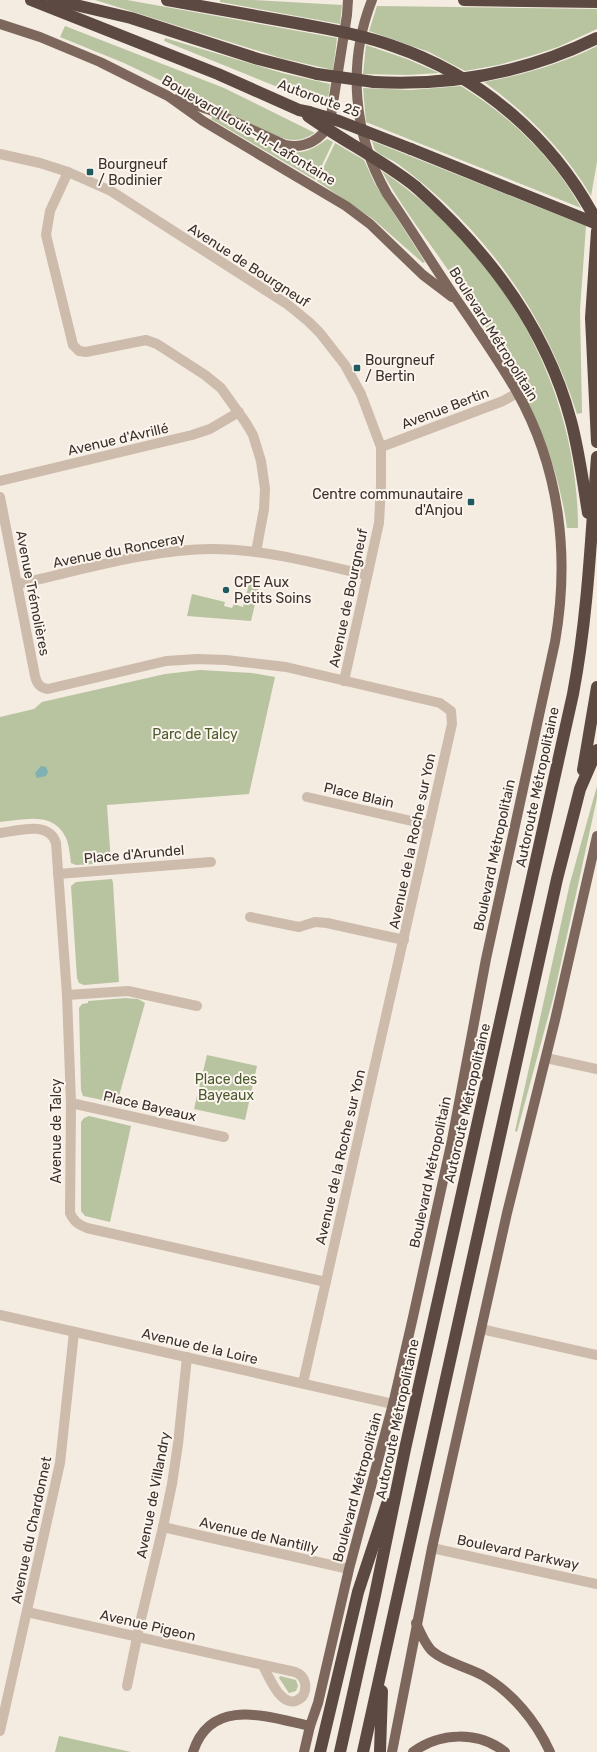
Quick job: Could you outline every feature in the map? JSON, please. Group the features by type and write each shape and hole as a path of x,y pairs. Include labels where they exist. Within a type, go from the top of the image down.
{"highway":[{"name":"Autoroute 25","path":"31,0 199,66 305,113 339,121 597,223"},
{"path":"54,0 131,18 265,61 317,74 374,82 430,82 487,75 540,61 568,51 597,38"},
{"path":"167,0 349,34 391,45 435,63 476,87 512,114 545,146 572,179 597,223"},
{"path":"464,0 597,2"},
{"path":"305,113 332,133 396,172 416,187 455,224 488,261 517,300 540,340 555,372 571,421 583,478 591,537"},
{"path":"597,232 591,318 597,442"},
{"name":"Autoroute Métropolitaine","path":"340,1752 375,1596 405,1449 573,694 585,623 589,584 597,457"},
{"path":"363,1752 557,879 580,789 597,687"},
{"path":"580,789 597,750"},
{"path":"320,1752 358,1592 405,1449"},
{"path":"380,1752 384,1658"}],"main road":[{"path":"168,96 210,110 285,145 298,146 315,140 325,132 330,122 347,16 348,0"},
{"name":"Boulevard Métropolitain","path":"304,1752 310,1726 318,1702 349,1569 393,1404 447,1164 484,966 551,664 560,612 563,578 562,551 556,498 540,442 517,393 381,183 371,162 364,139 357,104 357,65 360,38 372,0"},
{"name":"Boulevard Louis-H.-Lafontaine","path":"0,24 100,62 168,96 203,121 346,206 370,224 423,275 458,302"},
{"path":"392,1752 416,1623 432,1548 516,1172 546,1058 597,836"},
{"path":"416,1623 426,1643 436,1654 483,1676 512,1698 535,1725 550,1752"},
{"path":"193,1752 195,1744 206,1730 220,1719 235,1714 260,1716 310,1726"},
{"path":"413,1752 432,1742 456,1736 471,1737 483,1740 505,1752"}],"street":[{"name":"Avenue de Bourgneuf","path":"0,154 40,163 68,172 111,191 287,304 309,322 338,354 357,385 381,447 381,506 344,681"},
{"path":"68,172 50,211 46,235 73,345 78,350 86,352 146,340 157,344 216,384 246,423 255,442 261,461 264,480 264,508 256,552"},
{"name":"Avenue Bertin","path":"381,447 503,401 517,393"},
{"name":"Avenue d'Avrillé","path":"0,482 196,434 210,429 239,412"},
{"name":"Avenue Trémolières","path":"0,497 36,682 41,688 46,689"},
{"name":"Avenue du Ronceray","path":"18,584 134,558 211,549 256,552 367,575"},
{"name":"Avenue de la Roche sur Yon","path":"46,689 166,661 197,659 226,660 273,665 344,681 440,703 451,711 452,724 303,1383"},
{"name":"Place Blain","path":"307,798 429,825"},
{"name":"Avenue de Talcy","path":"0,833 39,829 45,830 51,833 56,843 67,995 71,1103 70,1213 73,1219 78,1224 87,1228 326,1282"},
{"name":"Place d'Arundel","path":"58,874 211,862"},
{"path":"250,917 299,927 315,922 404,940"},
{"path":"67,995 128,991 197,1006"},
{"path":"546,1058 597,1069"},
{"name":"Place Bayeaux","path":"71,1103 224,1137"},
{"name":"Avenue de la Loire","path":"0,1315 393,1404"},
{"path":"481,1329 597,1355"},
{"name":"Avenue du Chardonnet","path":"0,1731 60,1463 74,1332"},
{"name":"Avenue de Villandry","path":"127,1686 136,1637 163,1527 178,1444 187,1357"},
{"name":"Avenue de Nantilly","path":"163,1527 349,1569"},
{"name":"Boulevard Parkway","path":"432,1548 597,1584"},
{"name":"Avenue Pigeon","path":"27,1612 263,1666"}],"green space":[{"path":"95,0 127,0 337,38 333,70 281,58"},
{"path":"220,0 253,0 342,5 340,24 220,2"},
{"path":"377,6 597,9 597,29 558,47 534,55 498,65 465,71 429,52 369,31"},
{"path":"65,26 224,88 315,133 298,140 289,140 279,137 124,63 60,37"},
{"path":"165,38 282,73 330,84 327,107 164,41"},
{"path":"366,45 407,59 439,73 408,75 363,74"},
{"path":"597,46 597,162 591,196 569,163 544,133 515,106 484,82 542,68"},
{"path":"461,86 497,111 544,155 558,172 581,208 366,122 363,88 411,90"},
{"path":"213,116 256,140 280,150 300,152 318,145 327,139 333,142 315,180 211,119"},
{"path":"372,141 586,226 580,310 582,413 577,414 554,355 526,301 490,251 447,205 424,184 396,162 377,152"},
{"path":"335,143 364,160 375,184 425,262 423,263 373,219 317,181"},
{"path":"382,171 424,203 462,240 496,281 524,326 547,373 564,423 574,475 578,528 567,528 560,492 538,423 505,359 446,267 404,208"},
{"path":"249,584 259,587 251,621 187,616 192,594 225,602 224,606 232,608 234,604 243,607"},
{"name":"Parc de Talcy","path":"200,670 252,673 275,677 249,794 107,805 111,863 76,865 71,863 65,836 53,823 45,820 27,819 0,822 0,717 34,709 42,702 165,674"},
{"path":"597,786 597,798 554,995 517,1132 515,1131 570,883"},
{"path":"112,879 119,982 84,985 79,983 77,978 71,886 76,882"},
{"path":"125,998 138,999 145,1003 117,1103 83,1096 81,1090 79,1008 82,1004 88,1003 88,1001"},
{"name":"Place des Bayeaux","path":"207,1055 257,1066 245,1120 194,1109"},
{"path":"89,1116 131,1126 110,1222 85,1216 81,1211 81,1122 84,1118"},
{"path":"280,1676 296,1680 298,1686 296,1691 289,1693 279,1678"},
{"path":"59,1736 131,1752 55,1752"}],"water":[{"path":"41,766 46,767 48,772 46,776 37,778 35,773"}],"place":[{"name":"Bourgneuf / Bodinier","path":"90,172"},
{"name":"Bourgneuf / Bertin","path":"357,368"},
{"name":"Centre communautaire d'Anjou","path":"471,502"},
{"name":"CPE Aux Petits Soins","path":"226,590"}]}
